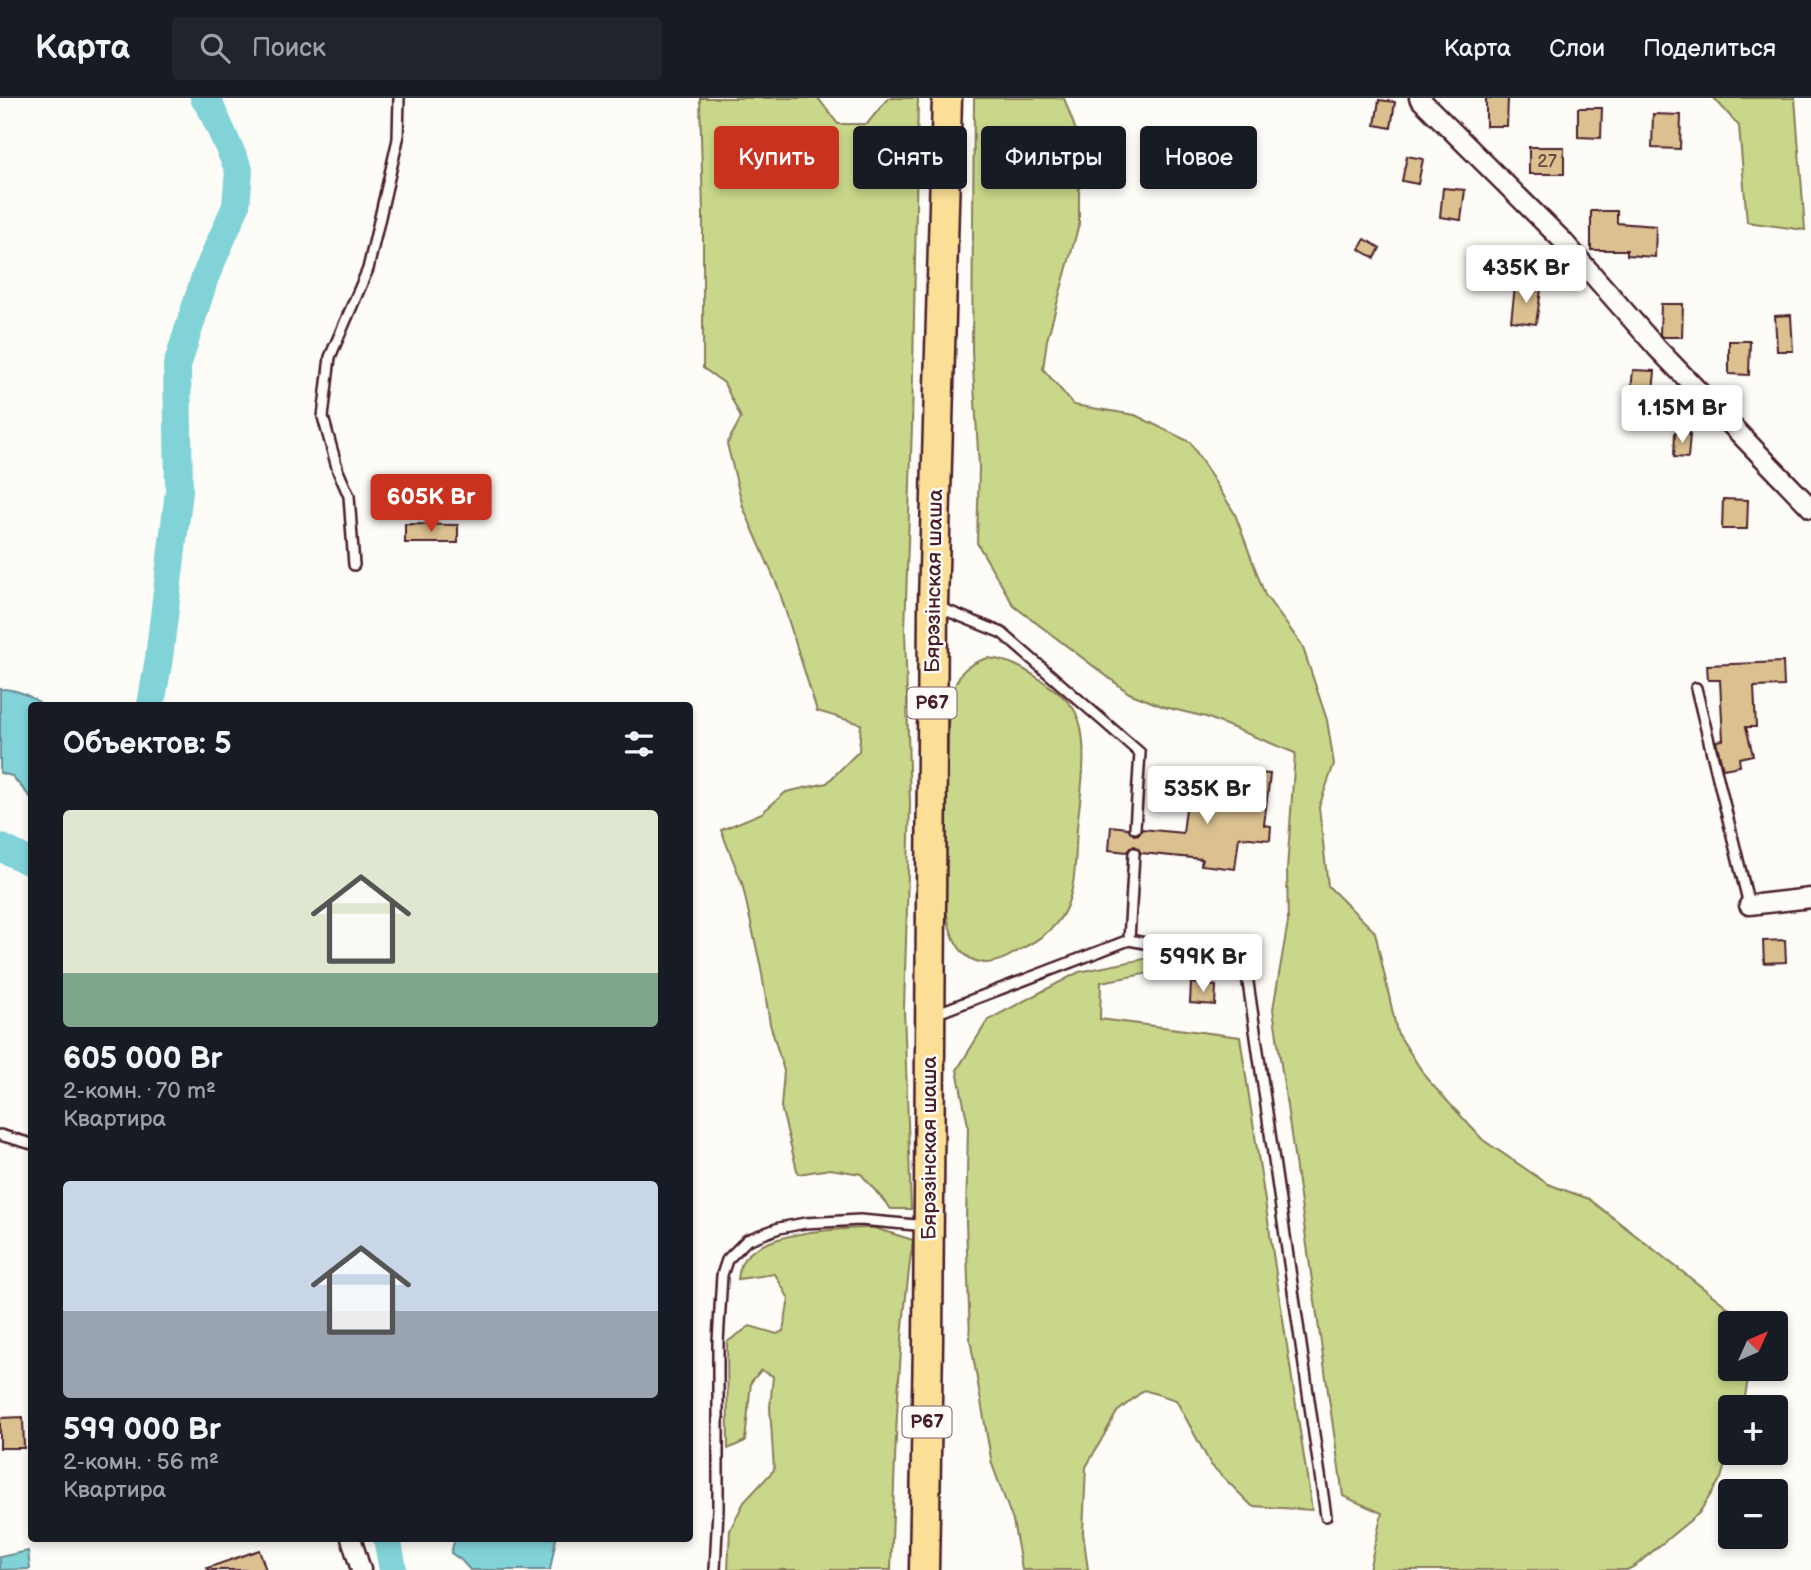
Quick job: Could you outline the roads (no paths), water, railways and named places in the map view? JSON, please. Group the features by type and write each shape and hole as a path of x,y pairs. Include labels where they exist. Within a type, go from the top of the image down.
{"main road":[{"name":"Бярэзінская шаша","path":"924,1570 933,605 947,98"}],"street":[{"path":"1419,98 1563,241 1657,348 1811,508"},
{"path":"1749,905 1811,898"},
{"path":"352,1542 361,1570"}],"lane":[{"path":"354,565 349,496 338,471 323,417 330,357 368,269 398,139 399,98"},
{"path":"933,605 1002,633 1140,753 1135,828"},
{"path":"1696,688 1749,905"},
{"path":"1129,940 1134,853"},
{"path":"930,1016 1129,940 1245,962 1326,1516"},
{"path":"0,1135 28,1143"},
{"path":"715,1570 718,1509 718,1342 722,1275 727,1260 747,1240 779,1228 805,1223 860,1220 929,1226"}],"water":[{"path":"0,689 22,693 38,702 28,702 28,795 12,776 0,773"},
{"path":"454,1542 555,1542 550,1570 470,1570 451,1553"},
{"path":"28,1551 30,1569 0,1570 0,1557"}],"waterway":[{"path":"152,702 179,491 177,366 205,277 236,206 239,170 204,98"},
{"path":"0,847 28,861"},
{"path":"388,1542 393,1570"}]}
